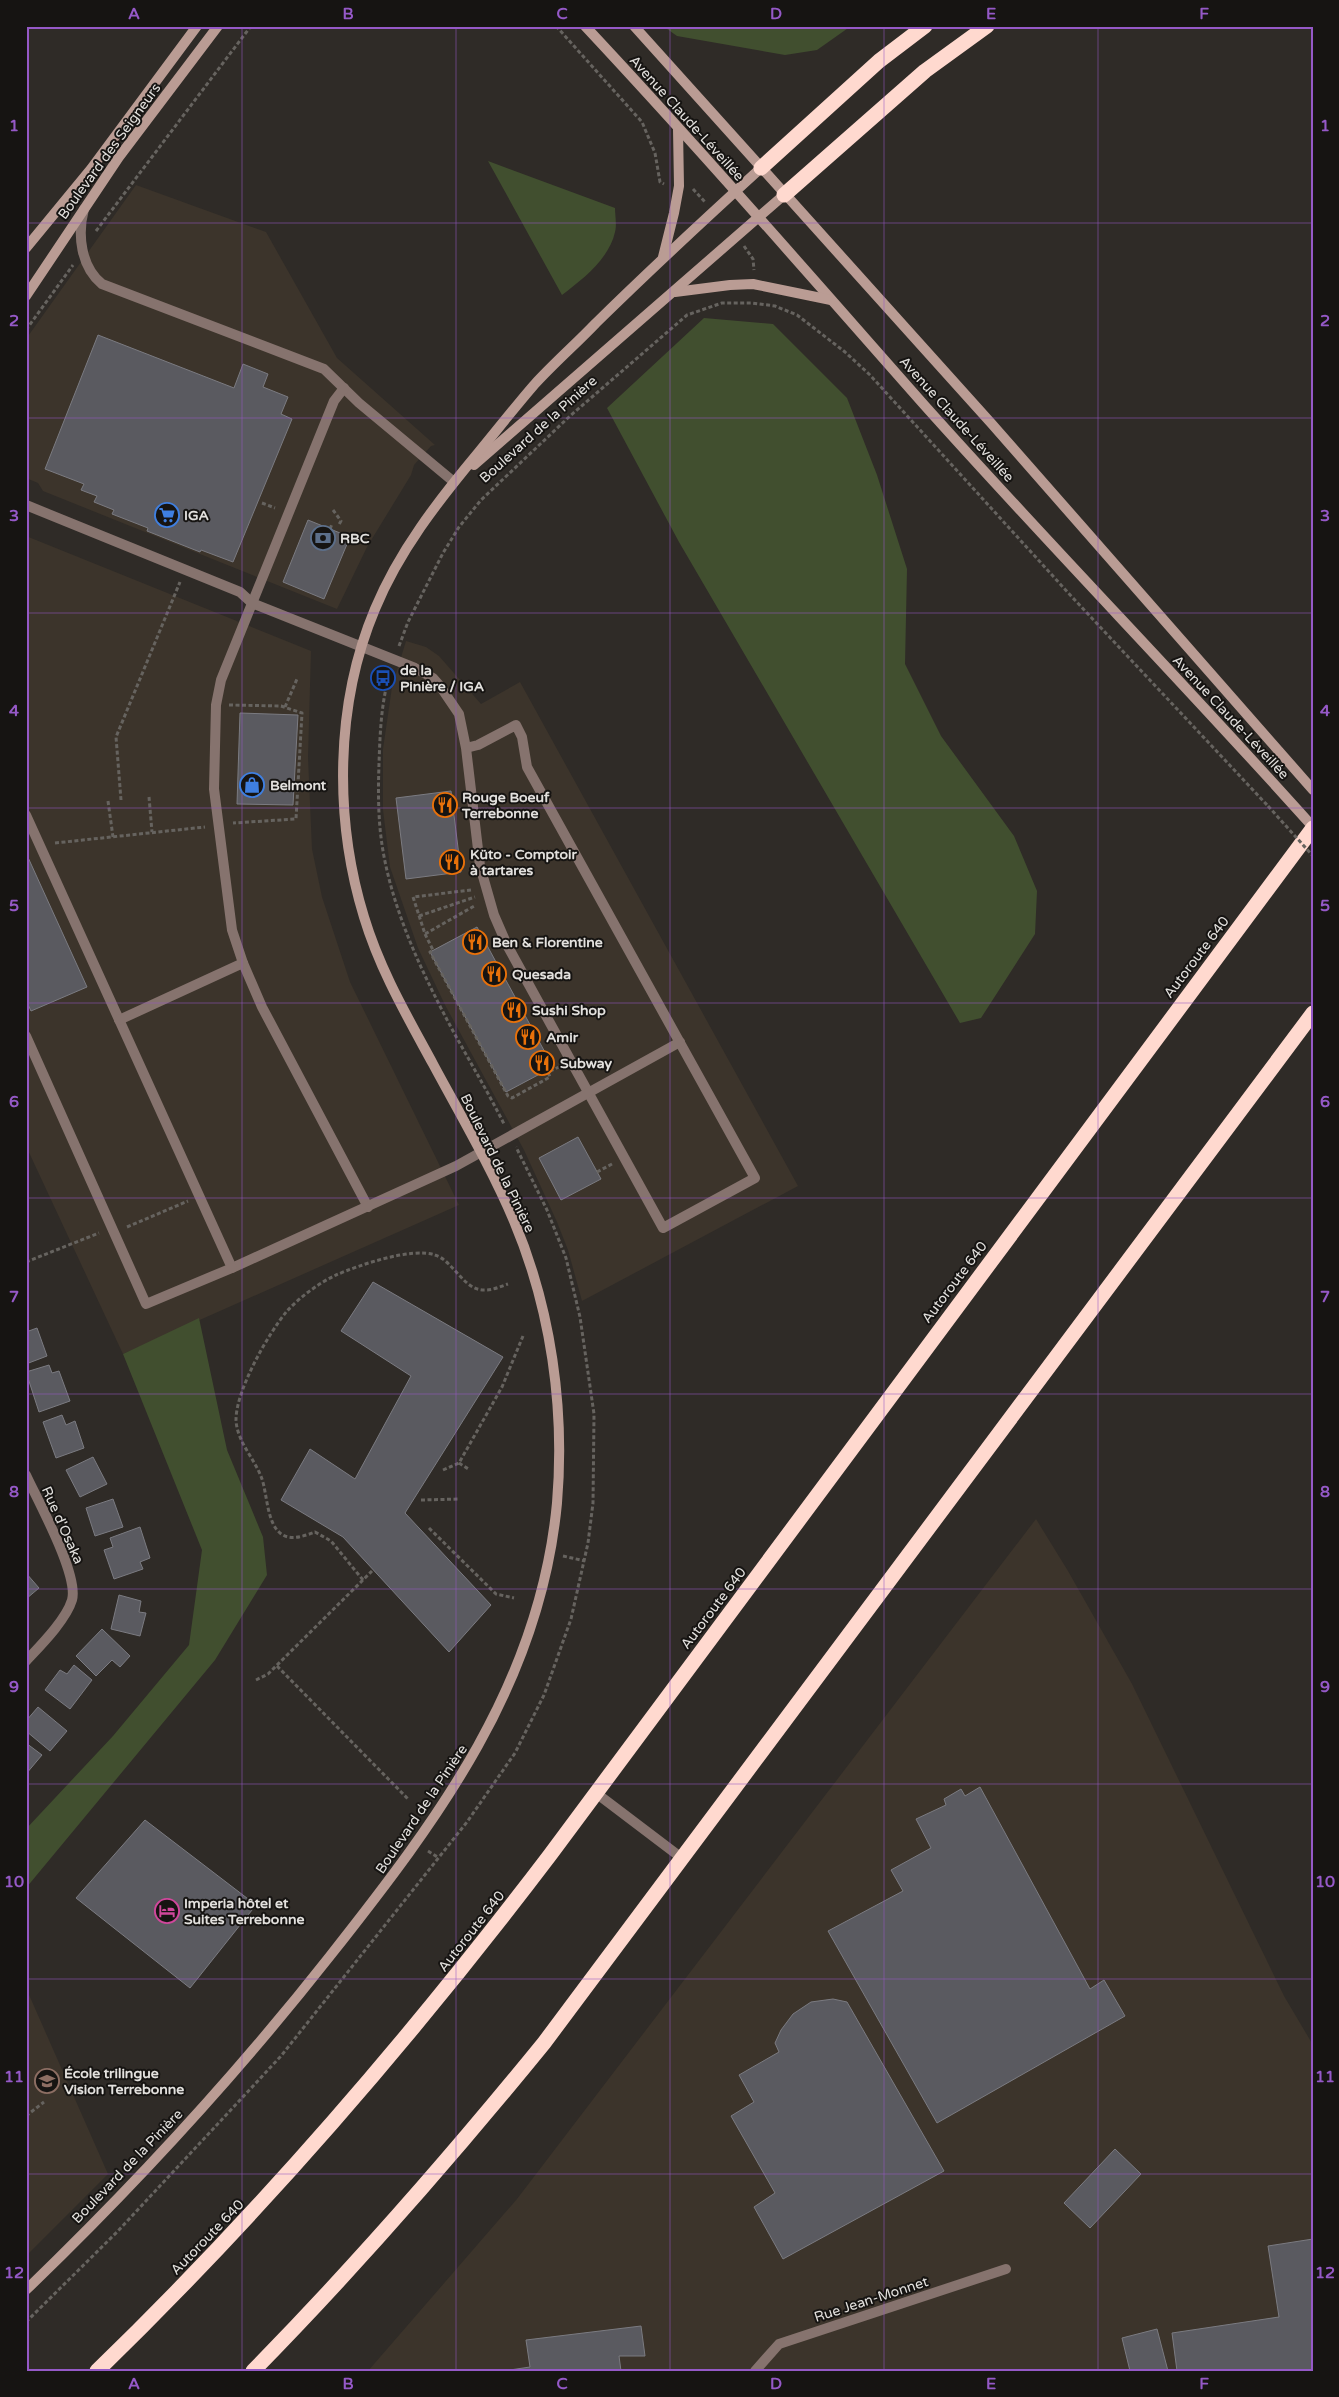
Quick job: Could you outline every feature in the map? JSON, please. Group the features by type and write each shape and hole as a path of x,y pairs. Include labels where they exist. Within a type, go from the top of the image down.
{"highway":[{"path":"760,168 885,56 925,26"},
{"path":"784,195 925,71 987,26"},
{"name":"Autoroute 640","path":"97,2371 196,2273 342,2114 459,1972 596,1793 1313,828"},
{"path":"253,2371 324,2298 447,2159 544,2043 1310,1017"}],"street":[{"name":"Boulevard des Seigneurs","path":"26,248 91,169 197,26"},
{"name":"Boulevard des Seigneurs","path":"26,296 119,157 218,26"},
{"name":"Avenue Claude-Léveillée","path":"585,26 1073,568 1236,741 1313,828"},
{"name":"Avenue Claude-Léveillée","path":"634,26 784,195 992,423 1313,790"},
{"path":"662,258 678,194 678,130"},
{"name":"Boulevard de la Pinière","path":"26,2290 131,2185 248,2057 348,1933 427,1829 472,1760 512,1682 536,1614 550,1552 556,1508 559,1454 553,1358 541,1302 525,1249 512,1215 386,976 367,928 354,879 346,834 343,768 346,724 372,616 399,561 429,514 535,384 662,258 760,168"},
{"name":"Boulevard de la Pinière","path":"454,482 675,292 784,195"},
{"path":"85,206 82,224 84,258 91,273 102,284 324,369 454,482"},
{"path":"675,292 730,284 754,284 831,300"},
{"path":"344,388 334,401 232,653 218,693 214,789 232,930 243,963 262,1007 368,1207"},
{"path":"26,505 240,592 252,603 415,668 433,678 447,695 458,714 466,748 480,866 494,915 507,945 663,1228 755,1178 527,767 524,743 516,725 478,745 466,748"},
{"path":"26,815 232,1268"},
{"path":"119,1020 243,963"},
{"path":"26,1036 146,1304 368,1207 480,1153 680,1042"},
{"name":"Rue d'Osaka","path":"26,1475 66,1563 73,1584 72,1600 55,1629 26,1661"},
{"path":"596,1793 683,1858"},
{"name":"Rue Jean-Monnet","path":"755,2371 779,2344 1006,2269"}],"path":[{"path":"101,225 251,26"},
{"path":"556,26 642,122 656,153 660,182 666,185"},
{"path":"691,188 703,200"},
{"path":"745,247 753,259 754,272"},
{"path":"26,330 66,275"},
{"name":"Boulevard de la Pinière","path":"400,642 428,579 450,540 481,500 509,471 687,315 714,304 752,303 775,306 797,315 870,374 1072,597 1313,856"},
{"path":"333,510 341,520 338,526"},
{"path":"330,529 332,524"},
{"path":"121,800 116,737 180,581"},
{"path":"285,707 297,679"},
{"name":"Boulevard de la Pinière","path":"388,680 380,736 378,777 378,815 386,865 396,900 416,954 443,1013 502,1120"},
{"path":"227,824 296,819 302,712 285,707 230,705"},
{"path":"148,797 152,832"},
{"path":"108,802 113,837"},
{"path":"55,843 205,827"},
{"path":"471,890 413,897 425,934 433,950 430,952 508,1096 512,1098 550,1077 548,1072 558,1067"},
{"path":"419,916 473,898"},
{"path":"425,934 476,905"},
{"name":"Boulevard de la Pinière","path":"26,2322 118,2231 281,2056 468,1822 502,1774 536,1714 568,1628 585,1561 593,1503 595,1433 593,1396 576,1296 560,1242 519,1154"},
{"path":"597,1172 612,1164"},
{"path":"363,1580 331,1541 315,1532 292,1538 278,1531 272,1521 260,1474 239,1434 236,1420 238,1404 256,1360 273,1330 288,1310 305,1294 335,1276 402,1254 421,1252 436,1255 448,1262 471,1286 478,1289 487,1290 508,1284"},
{"path":"443,1470 459,1464 502,1387 523,1336"},
{"path":"459,1464 470,1470"},
{"path":"420,1500 458,1499"},
{"path":"430,1528 496,1594 514,1598"},
{"path":"550,1552 585,1561"},
{"path":"256,1680 268,1674 277,1666 372,1571"},
{"path":"277,1666 408,1799"},
{"path":"27,2114 44,2102"}],"shaded area":[{"path":"136,185 266,232 337,358 435,445 431,446 414,465 411,475 367,547 337,609 43,491 38,483 26,478 26,339"},
{"path":"26,536 311,651 308,757 312,849 322,897 350,982 459,1205 123,1354 26,1146"},
{"path":"406,641 426,647 439,656 481,704 520,682 798,1186 582,1301 568,1250 557,1222 524,1150 445,1005 418,948 390,867 383,810 383,749 392,687"},
{"path":"1036,1519 1068,1571 1132,1684 1284,1996 1313,2045 1313,2371 368,2371 517,2199"},
{"name":"École trilingue Vision Terrebonne","path":"26,1988 108,2174 26,2256"}],"green space":[{"path":"663,26 851,26 817,50 785,55 677,36"},
{"path":"488,161 615,208 616,229 607,251 594,268 562,295"},
{"path":"704,318 773,324 847,398 877,475 907,569 905,664 941,736 1014,836 1037,891 1035,934 981,1018 960,1023 679,542 607,408"},
{"path":"199,1318 227,1450 263,1537 267,1575 215,1660 26,1888 26,1829 113,1736 189,1645 202,1550 123,1354"}],"building":[{"path":"98,335 234,388 243,364 268,374 263,387 288,397 281,414 292,419 233,562 201,550 200,552 147,531 148,528 112,514 114,510 94,502 97,496 81,490 84,484 45,469"},
{"path":"308,520 350,537 324,599 283,582"},
{"path":"240,713 298,715 293,805 237,804"},
{"path":"451,791 461,872 406,879 396,798"},
{"path":"26,853 87,987 31,1011 26,1000"},
{"path":"477,927 553,1067 506,1092 430,952"},
{"path":"578,1137 601,1179 561,1200 539,1158"},
{"path":"373,1282 503,1357 405,1513 491,1605 449,1652 343,1537 281,1500 310,1449 355,1479 411,1376 341,1331"},
{"path":"37,1328 47,1356 26,1364 26,1332"},
{"path":"49,1365 52,1373 59,1371 70,1401 39,1412 26,1372"},
{"path":"62,1415 66,1425 75,1421 84,1448 56,1458 43,1422"},
{"path":"93,1457 107,1484 80,1497 66,1470"},
{"path":"113,1499 123,1527 95,1536 86,1508"},
{"path":"140,1527 150,1558 140,1562 143,1569 114,1579 104,1550 113,1547 110,1538"},
{"path":"26,1573 39,1588 26,1599"},
{"path":"119,1595 141,1601 139,1612 146,1613 140,1636 111,1629"},
{"path":"102,1629 130,1656 120,1667 112,1660 96,1676 76,1656"},
{"path":"74,1665 92,1680 70,1709 45,1690 60,1670 67,1674"},
{"path":"38,1707 67,1731 50,1751 26,1731 26,1721"},
{"path":"26,1743 42,1755 26,1774"},
{"path":"980,1787 1090,1989 1104,1980 1125,2016 937,2123 828,1931 903,1891 891,1870 931,1848 916,1819 946,1805 944,1799 961,1789 965,1796"},
{"path":"145,1820 256,1905 190,1988 76,1898"},
{"path":"833,1999 847,2002 944,2171 783,2259 754,2207 775,2193 731,2116 754,2102 739,2075 779,2052 775,2043 781,2030 793,2014 811,2002"},
{"path":"1115,2149 1141,2174 1090,2228 1064,2203"},
{"path":"1313,2239 1313,2371 1177,2371 1172,2333 1279,2317 1268,2246"},
{"path":"641,2326 645,2356 619,2356 621,2371 503,2371 530,2367 526,2340"},
{"path":"1157,2329 1168,2371 1130,2371 1122,2338"}],"place":[{"name":"IGA","path":"167,515"},
{"name":"RBC","path":"323,538"},
{"name":"de la Pinière / IGA","path":"383,678"},
{"name":"Belmont","path":"252,785"},
{"name":"Rouge Boeuf Terrebonne","path":"445,805"},
{"name":"Küto - Comptoir à tartares","path":"452,862"},
{"name":"Ben & Florentine","path":"475,942"},
{"name":"Quesada","path":"494,974"},
{"name":"Sushi Shop","path":"514,1010"},
{"name":"Amir","path":"528,1037"},
{"name":"Subway","path":"542,1063"},
{"name":"Imperia hôtel et Suites Terrebonne","path":"167,1911"},
{"name":"École trilingue Vision Terrebonne","path":"47,2081"}]}
